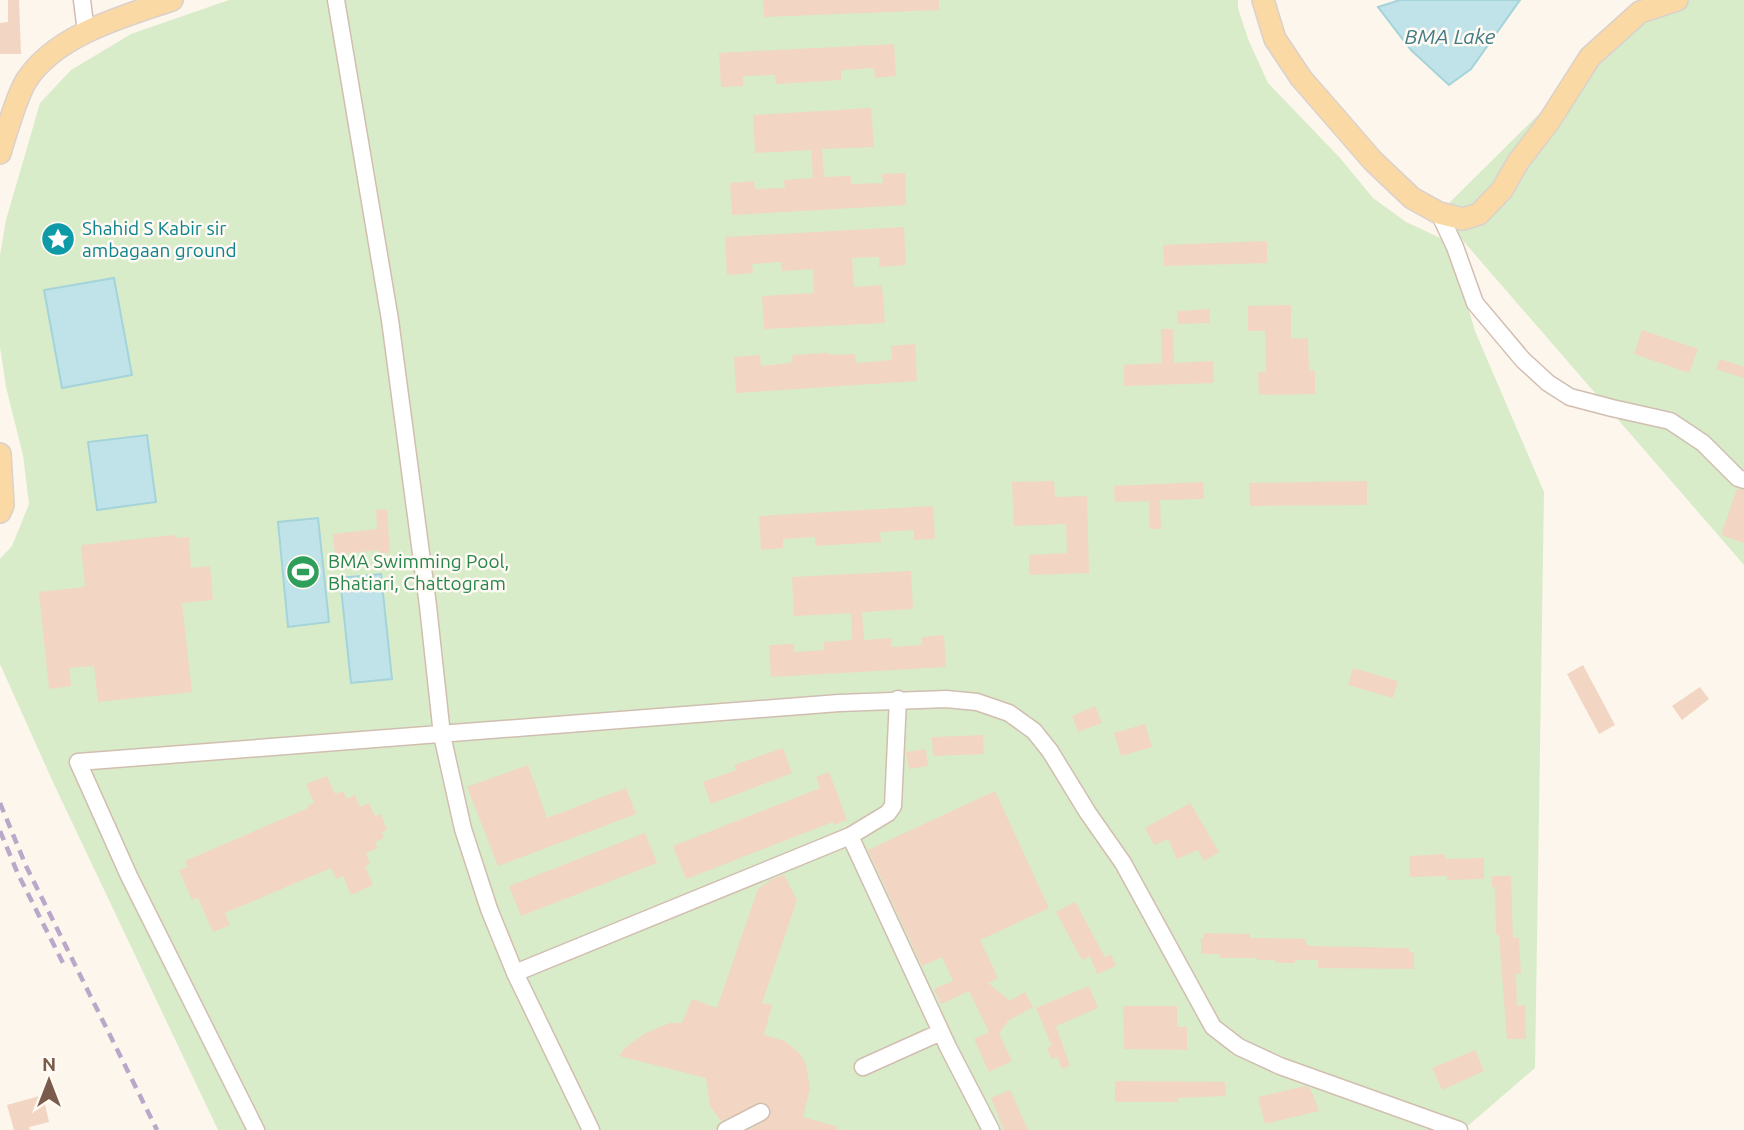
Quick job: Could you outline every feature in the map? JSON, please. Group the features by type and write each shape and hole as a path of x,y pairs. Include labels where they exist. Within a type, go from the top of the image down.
{"main road":[{"path":"0,153 26,81 55,51 86,32 172,0"},
{"path":"1263,0 1275,39 1301,78 1392,180 1412,198 1439,213 1462,219 1479,214 1503,190 1518,162 1548,123 1590,57 1640,12 1677,0"},
{"path":"0,454 3,505 0,512"}],"street":[{"path":"82,0 86,32"},
{"path":"336,0 365,161 410,457 442,735 463,829 489,909 515,972 591,1130"},
{"path":"1439,213 1455,247 1475,303 1523,360 1548,383 1570,397 1670,421 1703,443 1738,478 1744,480"},
{"path":"515,972 849,836 888,813 893,806 898,699"},
{"path":"256,1130 129,876 78,762 898,699 977,702 1009,713 1034,731 1124,863 1213,1027 1239,1047 1328,1085 1372,1097 1459,1130"},
{"path":"849,836 990,1130"},
{"path":"863,1067 941,1032"},
{"path":"726,1130 761,1112"}],"green space":[{"path":"229,0 1238,0 1248,39 1268,83 1340,158 1373,198 1406,222 1449,242 1475,331 1544,492 1535,1068 1463,1130 218,1130 0,664 0,559 12,546 29,504 23,455 6,387 0,347 0,255 6,220 40,103 71,70 131,34"},
{"path":"1654,0 1744,0 1744,565 1439,213"}],"water":[{"name":"BMA Lake","path":"1400,0 1520,0 1471,69 1449,85 1411,50 1378,7"},
{"path":"114,278 132,375 62,388 44,290"},
{"path":"147,435 156,502 97,510 88,442"},
{"name":"BMA Swimming Pool, Bhatiari, Chattogram","path":"318,518 329,622 288,627 278,522"},
{"path":"381,574 392,679 351,683 340,578"}],"building":[{"path":"8,0 19,0 21,54 0,54 0,23 8,22"},
{"path":"763,0 939,0 939,10 764,17"},
{"path":"894,44 896,76 875,78 874,68 841,70 841,80 776,84 775,75 743,76 743,86 721,87 719,53"},
{"path":"871,108 874,147 822,149 824,177 851,176 851,184 883,183 882,174 905,173 906,205 732,215 730,183 754,181 755,189 785,188 784,180 813,178 811,150 755,153 753,115"},
{"path":"904,227 906,265 879,267 879,257 852,258 854,287 882,285 885,323 764,329 762,296 814,293 813,269 782,271 781,262 752,264 753,273 727,275 725,237"},
{"path":"1267,241 1267,263 1164,266 1163,245"},
{"path":"1291,305 1291,339 1308,338 1309,371 1315,371 1315,394 1259,395 1258,372 1266,372 1265,331 1248,331 1248,306"},
{"path":"1210,309 1210,323 1178,324 1177,311"},
{"path":"1161,329 1173,329 1174,363 1213,361 1214,383 1124,386 1124,365 1162,363"},
{"path":"1642,330 1698,349 1689,373 1634,354"},
{"path":"915,344 917,381 736,393 734,357 760,355 761,366 791,363 793,355 855,354 856,363 892,360 891,346"},
{"path":"1720,359 1744,367 1744,378 1716,369"},
{"path":"1054,481 1055,497 1087,496 1089,573 1029,575 1029,555 1067,553 1066,524 1014,526 1012,482"},
{"path":"1367,481 1367,505 1250,506 1249,483"},
{"path":"1203,482 1204,499 1160,500 1161,529 1150,529 1149,501 1115,502 1114,486"},
{"path":"1737,489 1744,490 1744,543 1721,535"},
{"path":"933,506 935,539 914,540 914,530 880,532 881,542 815,546 815,537 783,539 783,548 761,550 759,516"},
{"path":"387,509 390,553 379,553 378,550 335,555 333,534 377,529 376,510"},
{"path":"175,535 175,538 189,537 191,568 210,566 213,600 182,603 192,692 98,702 94,666 69,668 71,686 49,689 39,592 85,587 81,545"},
{"path":"911,571 913,609 862,612 864,640 891,638 891,647 922,645 922,637 944,635 946,667 771,677 769,645 794,644 794,652 824,650 824,642 852,640 851,613 794,616 792,577"},
{"path":"1583,665 1615,725 1599,734 1567,674"},
{"path":"1353,668 1398,681 1393,698 1348,685"},
{"path":"1700,687 1709,699 1682,720 1672,706"},
{"path":"1095,706 1102,723 1078,732 1072,716"},
{"path":"1145,724 1152,747 1121,756 1114,733"},
{"path":"983,735 984,754 933,756 932,737"},
{"path":"783,748 792,773 711,804 703,782 736,770 734,765"},
{"path":"926,749 928,766 909,769 906,752"},
{"path":"528,765 547,818 626,788 636,814 498,866 467,787"},
{"path":"829,772 847,820 834,825 833,822 686,879 673,846 820,788 816,777"},
{"path":"327,776 335,794 343,791 347,799 355,795 360,807 369,803 375,816 381,814 387,830 381,832 384,838 375,842 378,848 366,853 370,864 365,866 373,885 351,895 343,876 336,879 331,868 225,913 230,925 213,932 198,898 192,900 179,870 188,867 185,861 308,808 307,806 314,803 306,784"},
{"path":"995,791 1049,908 980,940 998,978 988,983 1010,1001 1025,992 1033,1007 1008,1021 999,1034 1012,1061 989,1072 974,1039 989,1032 969,991 941,1004 934,989 953,981 942,957 922,966 868,850"},
{"path":"1190,803 1219,852 1204,861 1198,850 1177,859 1168,839 1154,845 1145,828"},
{"path":"645,833 657,863 521,916 509,886"},
{"path":"1445,854 1445,859 1484,858 1484,879 1410,877 1409,856"},
{"path":"784,875 797,900 762,1003 772,1005 764,1035 785,1041 800,1054 806,1064 810,1088 803,1117 838,1127 837,1130 749,1130 770,1117 770,1107 762,1102 721,1121 710,1106 706,1078 619,1056 626,1047 646,1033 670,1023 682,1023 692,999 717,1008 758,889 772,879"},
{"path":"1492,876 1511,876 1513,938 1519,938 1521,973 1516,974 1517,1006 1525,1005 1526,1039 1507,1039"},
{"path":"1075,902 1105,957 1111,954 1116,966 1097,974 1090,956 1082,960 1056,912"},
{"path":"1204,933 1250,934 1250,938 1306,939 1306,944 1310,946 1409,948 1409,952 1414,952 1414,969 1318,968 1318,960 1275,963 1275,960 1257,958 1220,958 1220,954 1201,954 1201,938 1204,938"},
{"path":"1089,986 1098,1008 1056,1026 1070,1066 1062,1069 1057,1057 1051,1059 1047,1047 1052,1046 1036,1008"},
{"path":"1123,1006 1177,1006 1177,1027 1187,1027 1187,1050 1124,1049"},
{"path":"1475,1050 1484,1071 1442,1090 1432,1068"},
{"path":"1115,1081 1225,1082 1226,1096 1178,1098 1178,1102 1115,1102"},
{"path":"1305,1086 1310,1088 1319,1111 1265,1124 1258,1097"},
{"path":"1010,1090 1028,1130 1004,1130 991,1098"},
{"path":"43,1095 49,1122 29,1127 30,1130 14,1130 7,1105"}],"railway":[{"path":"0,803 26,866 157,1130"},
{"path":"0,831 18,874 65,967"}],"place":[{"name":"Shahid S Kabir sir ambagaan ground","path":"58,239"},
{"name":"BMA Swimming Pool, Bhatiari, Chattogram","path":"303,572"}]}
